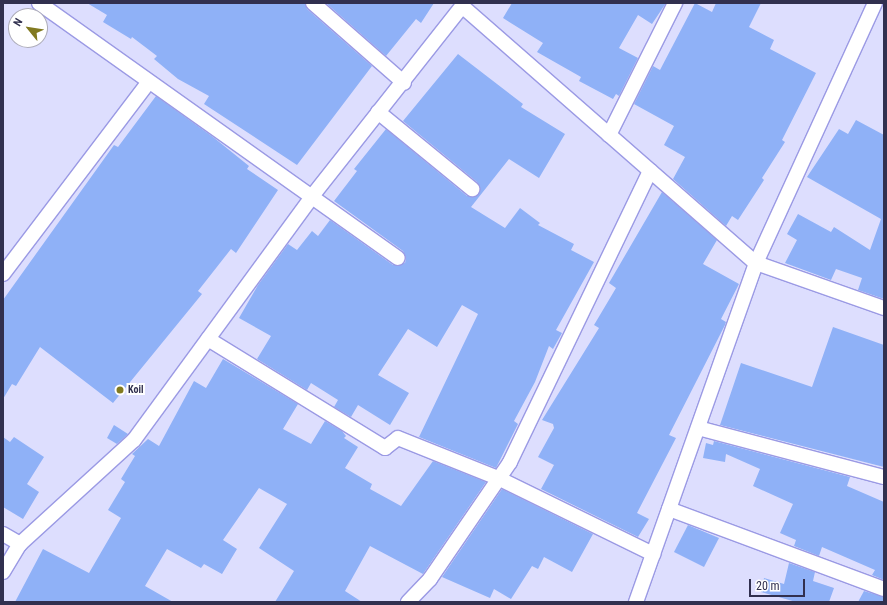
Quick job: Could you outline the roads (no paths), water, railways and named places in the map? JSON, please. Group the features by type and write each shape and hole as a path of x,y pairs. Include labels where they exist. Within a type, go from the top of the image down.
{"street":[{"path":"39,3 149,82 313,195 398,258"},
{"path":"313,3 404,82"},
{"path":"609,135 675,3"},
{"path":"636,602 756,263 875,3"},
{"path":"3,572 20,544 134,440 313,195 378,112 404,82 463,5 756,263 884,308"},
{"path":"3,274 149,82"},
{"path":"378,112 472,190"},
{"path":"408,602 430,579 498,478 525,433 650,171"},
{"path":"208,339 385,448 398,438 498,478 653,554"},
{"path":"698,428 884,477"},
{"path":"669,510 884,589"},
{"path":"3,534 20,544"}],"place":[{"name":"Koil","path":"120,390"}]}
